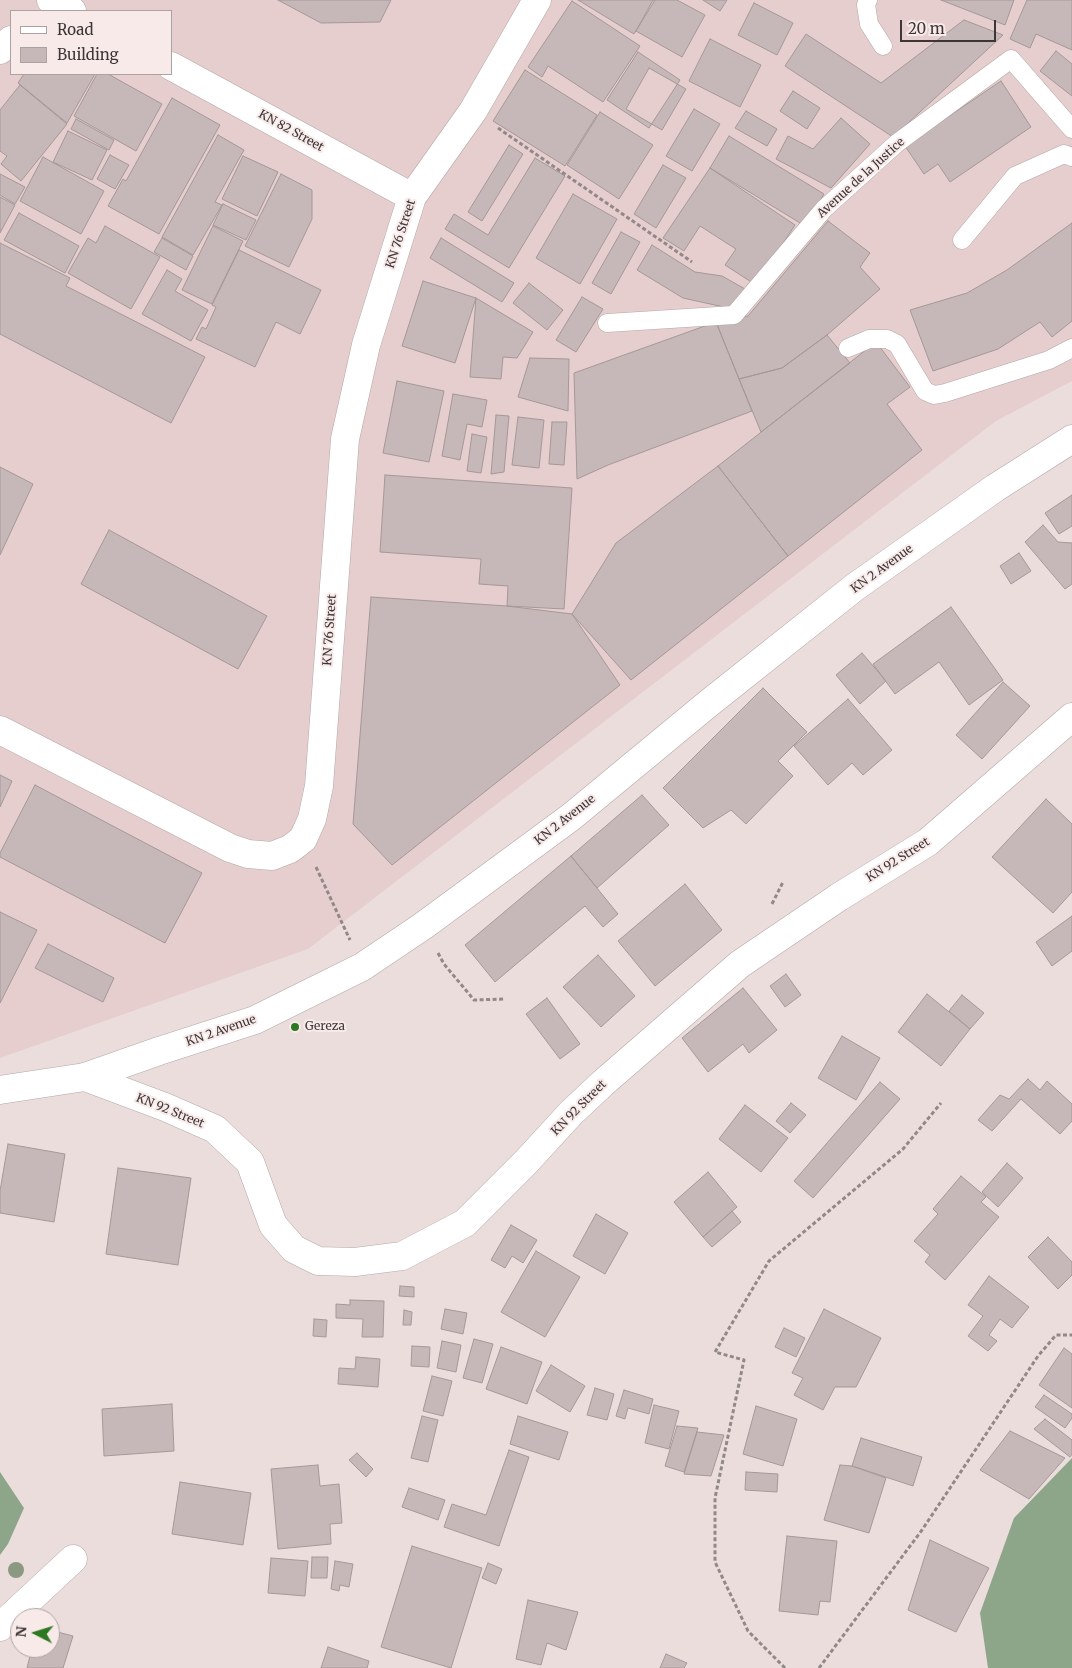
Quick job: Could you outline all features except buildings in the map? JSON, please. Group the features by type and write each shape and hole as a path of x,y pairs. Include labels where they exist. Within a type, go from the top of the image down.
{"street":[{"name":"KN 76 Street","path":"303,839 312,819 319,786 345,439 366,346 412,197 473,111 537,0"},
{"path":"0,50 10,41"},
{"name":"KN 82 Street","path":"172,67 412,197"},
{"name":"KN 2 Avenue","path":"0,1090 85,1077 254,1020 362,967 423,926 571,817 855,587 996,488 1072,439"},
{"name":"KN 92 Street","path":"85,1077 165,1107 215,1129 250,1162 273,1225 294,1249 318,1261 355,1262 402,1256 465,1223 578,1107 740,964 839,897 928,842 1072,717"},
{"path":"0,730 230,848 248,854 272,856 290,849 303,839"},
{"path":"0,1627 73,1559"}],"lane":[{"path":"868,0 866,5 869,24 883,46"},
{"name":"Avenue de la Justice","path":"607,323 734,315 824,209 897,143 1011,59 1072,129"},
{"path":"962,240 1015,176 1064,154 1072,157"},
{"path":"848,348 869,339 887,339 892,341 896,344 925,391 934,395 945,394 1049,360 1072,348"}],"path":[{"path":"473,111 692,262"},
{"path":"303,839 362,967"},
{"path":"423,926 444,964 474,1000 504,999"},
{"path":"785,1668 748,1631 715,1562 715,1498 744,1360 715,1352 769,1261 902,1149 940,1104"},
{"path":"819,1668 922,1530 1038,1356 1056,1335 1072,1335"}],"shaded area":[{"path":"0,0 1072,0 1072,381 996,421 308,949 0,1058"}],"green space":[{"path":"1072,1458 1072,1668 988,1668 980,1613 1014,1518"},
{"path":"0,1472 24,1508 8,1544 0,1555"}],"place":[{"name":"Gereza","path":"295,1027"}]}
